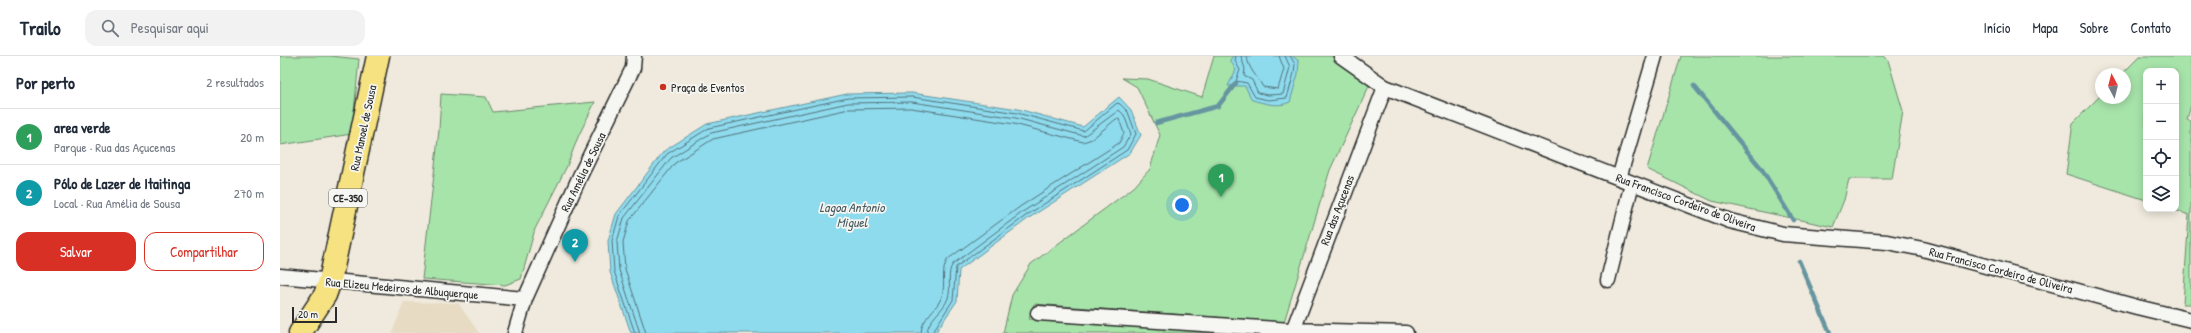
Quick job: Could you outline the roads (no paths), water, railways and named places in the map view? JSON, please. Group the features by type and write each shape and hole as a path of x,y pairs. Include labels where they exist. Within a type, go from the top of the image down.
{"main road":[{"name":"Rua Manoel de Sousa","path":"300,333 325,295 330,281 378,56"}],"street":[{"name":"Rua Amélia de Sousa","path":"515,333 525,299 580,176 633,68 634,56"},
{"name":"Rua Francisco Cordeiro de Oliveira","path":"1341,56 1385,87 1730,221 1762,230 1803,236 1887,242 1923,249 2137,307 2191,320"},
{"path":"1608,280 1626,181 1655,56"},
{"name":"Rua das Açucenas","path":"1292,332 1385,87"},
{"name":"Rua Elizeu Medeiros de Albuquerque","path":"280,276 525,299"},
{"path":"1038,313 1292,332 1406,333"}],"water":[{"path":"1233,56 1292,56 1299,61 1298,74 1290,102 1276,105 1252,100 1245,86 1228,86 1236,70 1230,60"},
{"name":"Lagoa Antonio Miguel","path":"912,93 1018,109 1083,127 1119,97 1131,110 1141,135 1130,153 1029,218 959,270 957,301 935,333 631,333 610,272 608,241 616,214 664,151 707,124 847,94"}],"waterway":[{"path":"1156,123 1218,106 1236,83"},
{"path":"1694,86 1761,168 1793,220"},
{"path":"1799,261 1830,333"}],"place":[{"name":"Praça de Eventos","path":"663,87"},
{"name":"area verde","path":"1221,197"},
{"name":"Pólo de Lazer de Itaitinga","path":"575,262"}]}
